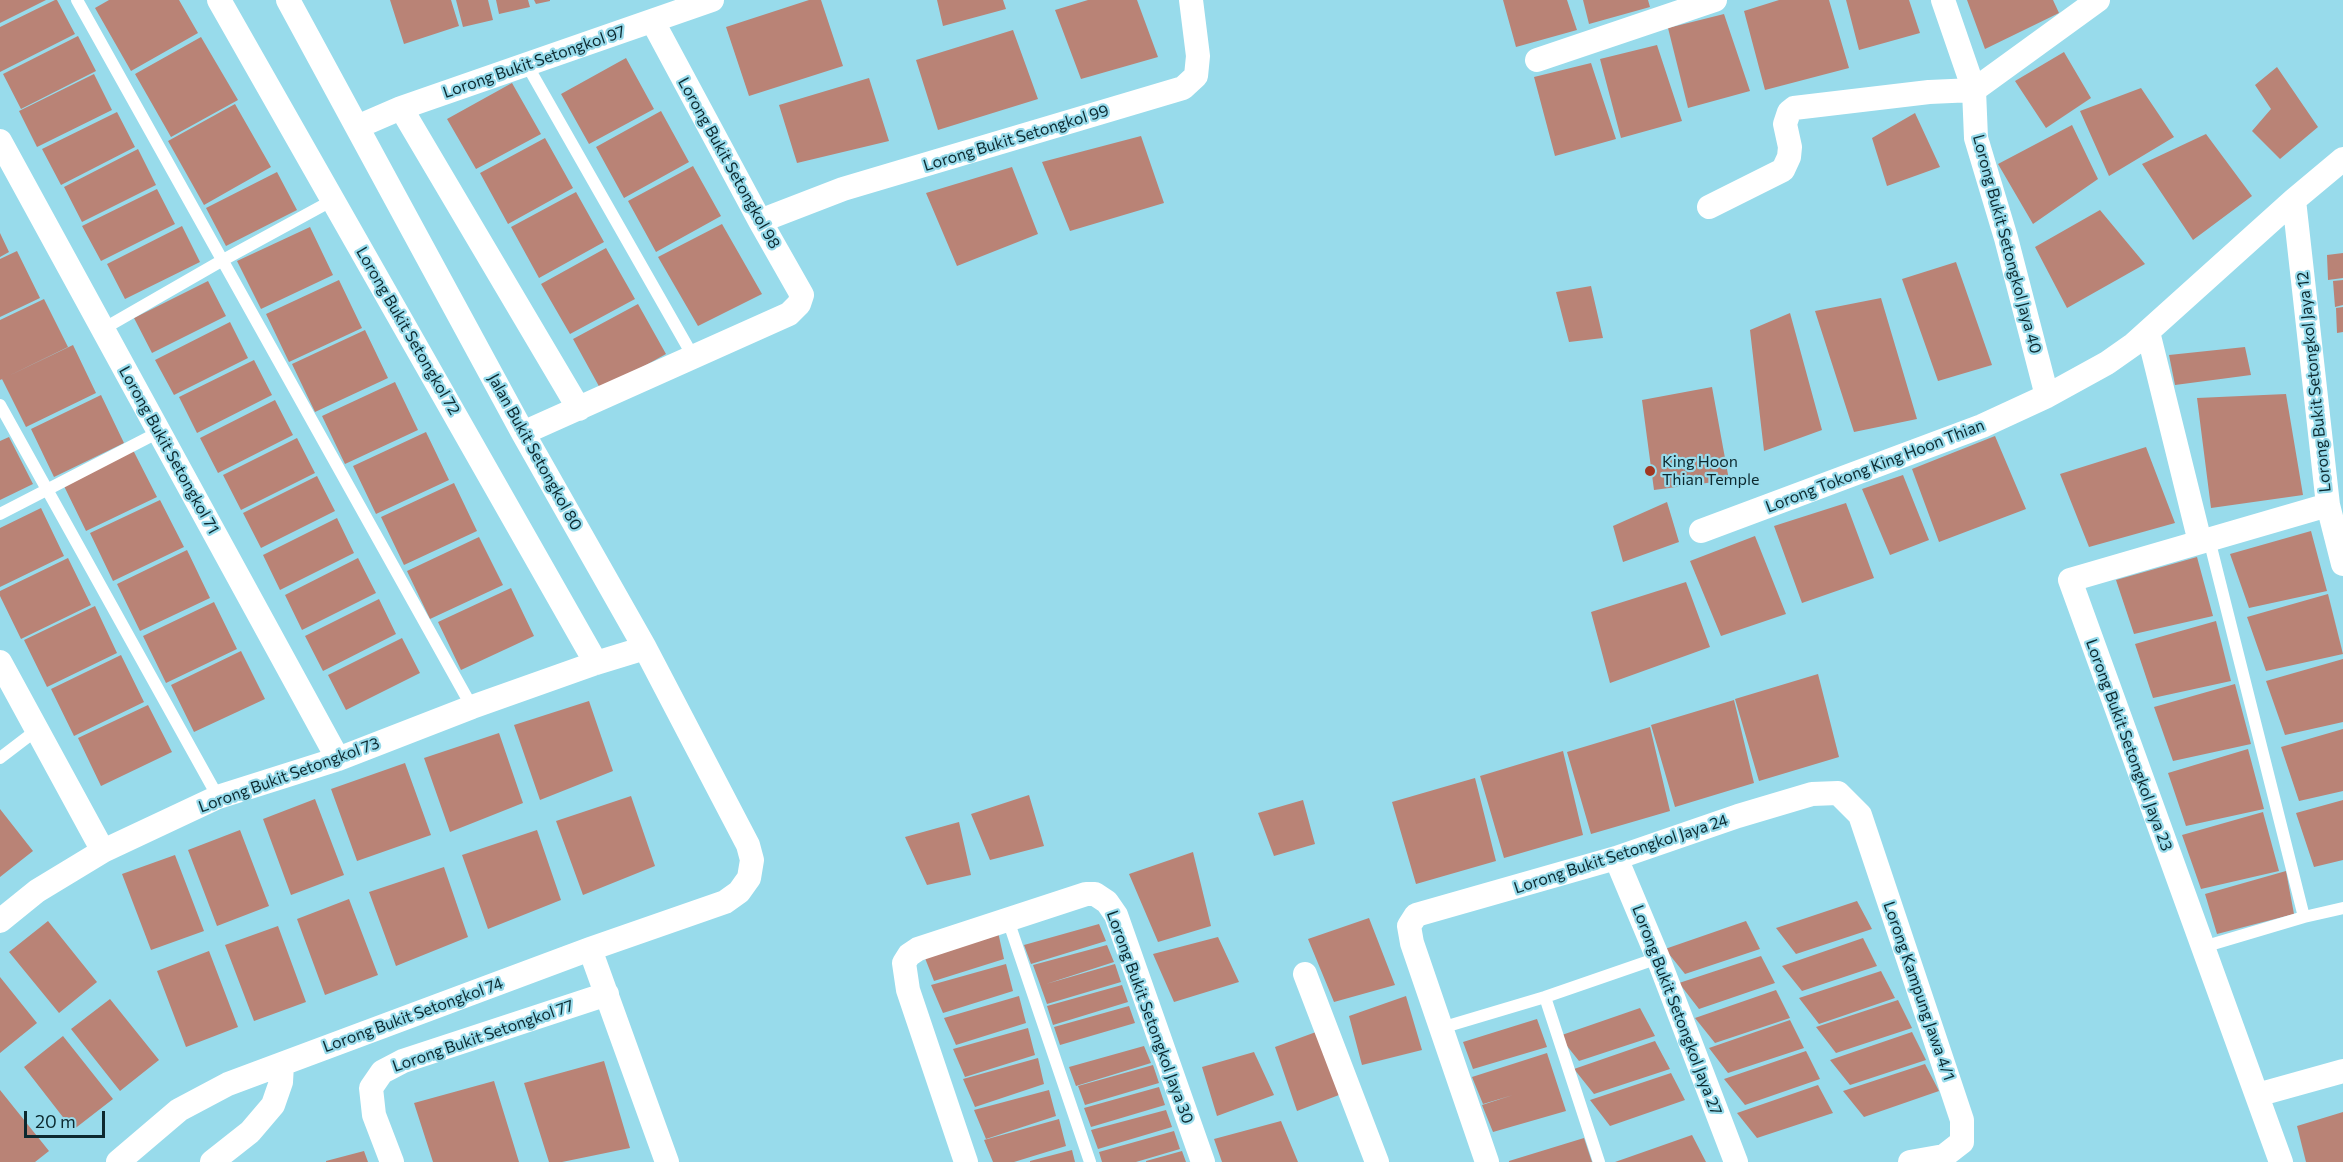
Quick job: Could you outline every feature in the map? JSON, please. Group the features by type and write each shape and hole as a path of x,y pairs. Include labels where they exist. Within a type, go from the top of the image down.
{"street":[{"name":"Lorong Bukit Setongkol 72","path":"219,0 596,663"},
{"name":"Jalan Bukit Setongkol 80","path":"288,0 524,433 645,648 748,845 752,860 749,878 739,892 725,902"},
{"name":"Lorong Bukit Setongkol 97","path":"357,127 401,108 712,0"},
{"name":"Lorong Bukit Setongkol 99","path":"760,221 843,189 1183,88 1196,76 1198,56 1191,0"},
{"path":"1537,60 1715,0"},
{"name":"Lorong Bukit Setongkol Jaya 40","path":"1943,0 1974,90 1976,138 2006,238 2047,396"},
{"path":"1709,207 1783,170 1789,157 1790,147 1785,124 1789,112 1794,108 1929,92 1974,90 2086,4"},
{"name":"Lorong Bukit Setongkol 98","path":"653,22 802,295 799,304 789,314 694,358"},
{"path":"401,108 579,410"},
{"name":"Lorong Bukit Setongkol 71","path":"0,141 338,759"},
{"name":"Lorong Tokong King Hoon Thian","path":"1701,531 1982,426 2047,396 2107,363 2148,332 2294,200 2343,159"},
{"name":"Lorong Bukit Setongkol Jaya 12","path":"2294,200 2328,505 2343,564"},
{"path":"2148,332 2205,541"},
{"path":"524,433 694,358"},
{"name":"Lorong Bukit Setongkol Jaya 23","path":"2281,1162 2070,580 2328,505"},
{"name":"Lorong Bukit Setongkol 73","path":"0,921 37,891 103,851 219,797 338,759 472,707 645,648"},
{"path":"0,662 103,851"},
{"name":"Lorong Bukit Setongkol Jaya 24","path":"1441,1028 1412,943 1409,926 1416,915 1616,858 1801,797 1812,794 1838,794"},
{"name":"Lorong Kampung Jawa 4/1","path":"1838,794 1860,815 1962,1120 1962,1142 1944,1156 1910,1162"},
{"name":"Lorong Bukit Setongkol Jaya 27","path":"1616,858 1658,958 1736,1162"},
{"name":"Lorong Bukit Setongkol Jaya 30","path":"966,1162 908,990 904,963 909,955 918,949 1086,894 1095,894 1107,902 1112,909 1203,1162"},
{"name":"Lorong Bukit Setongkol 74","path":"118,1162 179,1110 228,1084 590,949 725,902"},
{"path":"590,949 667,1162"},
{"path":"1305,974 1377,1162"},
{"name":"Lorong Bukit Setongkol 77","path":"392,1162 374,1114 372,1097 371,1088 382,1072 403,1060 607,994"},
{"path":"1441,1028 1487,1162"},
{"path":"212,1162 250,1131 273,1105 281,1082 282,1064"},
{"path":"2257,1095 2343,1071"}],"lane":[{"path":"77,0 472,707"},
{"path":"527,65 694,358"},
{"path":"103,329 223,260 333,201"},
{"path":"0,405 219,797"},
{"path":"0,514 159,432"},
{"path":"2205,541 2304,917"},
{"path":"0,758 38,729"},
{"path":"2203,947 2343,908"},
{"path":"1008,920 1090,1162"},
{"path":"1441,1028 1545,997 1658,958"},
{"path":"1545,997 1599,1162"}],"building":[{"path":"0,0 46,0 0,23"},
{"path":"55,0 75,34 0,72 0,27"},
{"path":"109,0 179,0 198,33 131,71 95,8"},
{"path":"390,0 451,0 459,26 404,44"},
{"path":"456,0 488,0 493,20 463,27"},
{"path":"496,0 528,0 530,7 499,14"},
{"path":"534,0 550,0 550,1 536,4"},
{"path":"809,0 821,0 843,66 749,96 726,27"},
{"path":"937,0 1003,0 1006,9 943,26"},
{"path":"1088,0 1137,0 1158,57 1081,79 1055,10"},
{"path":"1503,0 1567,0 1577,30 1516,47"},
{"path":"1583,0 1648,0 1650,7 1589,24"},
{"path":"1779,0 1829,0 1849,68 1765,90 1744,11"},
{"path":"1846,0 1909,0 1920,33 1859,50"},
{"path":"1967,0 2053,0 2059,13 1985,49"},
{"path":"1724,14 1750,91 1688,108 1668,28"},
{"path":"1013,30 1038,99 938,130 916,60"},
{"path":"78,36 96,71 21,109 3,74"},
{"path":"201,37 238,100 171,137 135,74"},
{"path":"1657,45 1682,121 1621,138 1600,59"},
{"path":"2064,52 2091,98 2046,128 2015,81"},
{"path":"626,58 654,109 589,144 561,94"},
{"path":"1591,63 1616,139 1555,156 1534,77"},
{"path":"2277,67 2318,127 2280,159 2252,131 2271,109 2255,85"},
{"path":"94,74 112,110 37,147 19,111"},
{"path":"869,78 889,141 797,163 779,105"},
{"path":"512,83 541,134 476,169 447,119"},
{"path":"2141,88 2174,137 2109,176 2080,111"},
{"path":"235,104 271,167 204,205 168,141"},
{"path":"661,111 689,162 624,198 596,147"},
{"path":"117,112 135,147 61,185 42,149"},
{"path":"1915,113 1940,167 1887,186 1872,138"},
{"path":"2072,125 2098,179 2033,224 1998,164"},
{"path":"2206,134 2252,196 2193,240 2142,164"},
{"path":"1141,136 1164,203 1070,231 1042,162"},
{"path":"545,138 573,188 508,224 480,173"},
{"path":"138,149 156,185 82,222 64,187"},
{"path":"693,166 721,216 656,252 628,201"},
{"path":"1012,167 1038,234 957,266 926,193"},
{"path":"277,172 297,210 226,246 206,208"},
{"path":"157,189 175,224 101,261 82,226"},
{"path":"576,192 604,242 539,278 511,227"},
{"path":"2100,210 2145,264 2067,308 2035,247"},
{"path":"722,224 762,294 698,326 658,257"},
{"path":"182,226 200,262 125,299 107,264"},
{"path":"310,227 333,275 261,309 237,261"},
{"path":"0,233 9,252 0,257"},
{"path":"606,248 635,299 570,334 541,284"},
{"path":"17,251 40,298 0,317 0,259"},
{"path":"2343,253 2343,278 2328,280 2327,255"},
{"path":"1956,262 1992,365 1938,381 1902,279"},
{"path":"339,280 362,328 289,362 266,314"},
{"path":"2343,280 2343,305 2335,307 2333,281"},
{"path":"208,281 226,316 152,353 134,318"},
{"path":"1591,286 1603,338 1569,342 1556,292"},
{"path":"1881,298 1917,419 1854,432 1815,311"},
{"path":"44,299 68,347 0,380 0,320"},
{"path":"638,304 666,354 601,390 573,339"},
{"path":"2343,307 2343,332 2337,333 2336,308"},
{"path":"1790,313 1822,430 1764,451 1750,330"},
{"path":"230,322 248,358 174,395 155,360"},
{"path":"365,330 388,378 315,412 292,364"},
{"path":"73,345 96,393 26,427 2,379"},
{"path":"2245,347 2251,375 2175,385 2169,355"},
{"path":"254,360 272,395 197,433 179,397"},
{"path":"395,382 418,430 345,464 322,416"},
{"path":"1712,387 1729,480 1654,490 1642,400"},
{"path":"2286,394 2303,495 2211,508 2197,398"},
{"path":"101,395 124,443 54,477 31,429"},
{"path":"275,400 293,435 218,473 200,438"},
{"path":"426,432 449,480 376,514 353,466"},
{"path":"1995,436 2026,509 1939,542 1912,469"},
{"path":"9,437 33,484 0,500 0,441"},
{"path":"297,438 315,473 241,510 223,475"},
{"path":"2146,447 2175,523 2089,547 2060,474"},
{"path":"133,450 157,497 86,531 63,484"},
{"path":"1903,475 1929,540 1890,555 1862,489"},
{"path":"317,476 335,511 261,548 243,513"},
{"path":"454,483 477,531 404,565 381,517"},
{"path":"160,500 184,547 113,581 90,533"},
{"path":"1667,502 1679,542 1623,562 1613,526"},
{"path":"1846,503 1874,578 1802,603 1774,526"},
{"path":"41,508 64,556 0,587 0,528"},
{"path":"337,518 354,553 280,590 263,555"},
{"path":"2311,531 2327,591 2249,608 2230,554"},
{"path":"1755,536 1786,614 1721,636 1690,561"},
{"path":"479,537 503,585 430,619 407,571"},
{"path":"187,550 210,598 140,631 117,584"},
{"path":"2197,557 2213,616 2134,634 2116,580"},
{"path":"68,558 91,605 21,639 0,596 0,591"},
{"path":"358,558 376,593 302,630 285,595"},
{"path":"1686,582 1710,647 1610,683 1591,612"},
{"path":"511,588 534,636 461,670 438,622"},
{"path":"2328,594 2343,654 2266,671 2247,617"},
{"path":"379,599 396,634 323,671 305,636"},
{"path":"214,602 237,649 166,683 143,636"},
{"path":"95,606 117,653 47,687 24,640"},
{"path":"2216,621 2231,681 2153,698 2135,644"},
{"path":"402,638 420,673 346,710 328,675"},
{"path":"241,651 265,699 194,732 171,685"},
{"path":"121,655 144,702 74,736 51,689"},
{"path":"2343,659 2343,722 2285,735 2266,681"},
{"path":"1818,674 1839,757 1759,781 1735,699"},
{"path":"2235,684 2251,744 2173,761 2154,707"},
{"path":"1734,700 1754,783 1675,807 1651,725"},
{"path":"589,701 613,771 540,800 514,725"},
{"path":"148,705 172,752 101,786 78,738"},
{"path":"1650,727 1670,811 1591,834 1567,752"},
{"path":"2343,729 2343,791 2299,801 2281,747"},
{"path":"499,733 523,803 450,832 424,758"},
{"path":"2248,749 2264,809 2186,826 2168,773"},
{"path":"1563,751 1583,835 1504,858 1480,776"},
{"path":"405,763 431,835 357,861 331,789"},
{"path":"1475,778 1496,861 1416,884 1392,802"},
{"path":"1029,795 1044,846 990,860 971,814"},
{"path":"631,796 655,866 583,895 556,821"},
{"path":"315,799 344,875 291,895 263,819"},
{"path":"1303,800 1315,844 1274,856 1258,813"},
{"path":"2343,800 2343,860 2314,867 2296,813"},
{"path":"0,809 33,851 0,877"},
{"path":"2263,812 2279,871 2201,889 2182,835"},
{"path":"959,822 971,875 927,885 905,837"},
{"path":"240,830 269,906 217,926 188,850"},
{"path":"537,830 561,900 488,929 462,855"},
{"path":"1193,852 1211,926 1158,942 1129,874"},
{"path":"175,855 204,931 151,950 122,874"},
{"path":"444,867 468,937 396,966 369,892"},
{"path":"2286,871 2294,914 2217,934 2205,894"},
{"path":"349,899 378,975 325,995 297,919"},
{"path":"1857,901 1872,929 1796,954 1776,928"},
{"path":"1369,918 1395,985 1334,1002 1308,939"},
{"path":"48,921 97,982 59,1013 9,952"},
{"path":"1746,921 1760,949 1685,974 1665,949"},
{"path":"1099,924 1106,941 1031,964 1024,945"},
{"path":"278,926 306,1002 254,1021 225,945"},
{"path":"998,932 1004,959 934,981 923,953"},
{"path":"1218,937 1239,982 1174,1002 1153,954"},
{"path":"1863,938 1877,966 1802,991 1782,966"},
{"path":"1107,945 1114,962 1046,984 1115,964 1121,982 1047,1004 1033,965"},
{"path":"209,951 238,1027 186,1047 157,971"},
{"path":"1761,956 1775,983 1699,1009 1679,983"},
{"path":"1006,964 1013,991 943,1013 931,985"},
{"path":"1881,971 1895,998 1819,1024 1799,998"},
{"path":"0,977 37,1023 0,1053"},
{"path":"1122,985 1128,1002 1053,1025 1047,1006"},
{"path":"1776,990 1790,1018 1715,1043 1695,1018"},
{"path":"1019,996 1026,1023 956,1045 944,1018"},
{"path":"1406,996 1422,1050 1362,1065 1349,1016"},
{"path":"110,999 159,1060 120,1091 71,1029"},
{"path":"1898,1000 1912,1028 1836,1053 1816,1027"},
{"path":"1129,1006 1135,1023 1060,1045 1054,1027"},
{"path":"1640,1008 1655,1036 1579,1061 1559,1036"},
{"path":"1537,1019 1547,1047 1473,1069 1463,1042"},
{"path":"1790,1020 1804,1048 1728,1073 1709,1048"},
{"path":"1028,1028 1035,1055 965,1077 953,1049"},
{"path":"1316,1032 1339,1095 1297,1111 1275,1047"},
{"path":"1912,1032 1926,1060 1850,1085 1830,1060"},
{"path":"63,1036 113,1099 73,1130 24,1067"},
{"path":"1655,1041 1670,1069 1594,1094 1574,1069"},
{"path":"1144,1046 1151,1063 1076,1086 1069,1067"},
{"path":"1806,1051 1820,1079 1745,1105 1724,1079"},
{"path":"1254,1052 1274,1095 1217,1116 1202,1067"},
{"path":"1547,1053 1566,1111 1493,1132 1482,1105 1513,1095 1483,1104 1472,1077"},
{"path":"1038,1058 1044,1084 975,1107 963,1079"},
{"path":"604,1061 630,1148 562,1162 549,1162 524,1083"},
{"path":"1925,1064 1939,1091 1864,1117 1843,1091"},
{"path":"1153,1065 1159,1083 1085,1105 1078,1086"},
{"path":"1671,1073 1685,1100 1610,1126 1590,1100"},
{"path":"494,1081 519,1162 433,1162 414,1103"},
{"path":"1818,1085 1833,1113 1757,1138 1737,1113"},
{"path":"1159,1087 1165,1105 1091,1127 1084,1108"},
{"path":"0,1090 49,1151 35,1162 0,1162"},
{"path":"1049,1090 1056,1116 986,1139 974,1110"},
{"path":"1166,1110 1172,1127 1098,1149 1091,1130"},
{"path":"2343,1112 2343,1162 2306,1162 2297,1126"},
{"path":"1059,1119 1066,1146 1014,1162 993,1162 984,1140"},
{"path":"1281,1121 1298,1162 1222,1162 1214,1139"},
{"path":"1174,1131 1180,1149 1136,1162 1102,1162 1099,1152"},
{"path":"1692,1135 1706,1162 1615,1162"},
{"path":"1584,1138 1592,1162 1509,1162 1509,1161"},
{"path":"1072,1150 1075,1162 1030,1162 1030,1161"},
{"path":"364,1151 368,1162 326,1162 326,1161"},
{"path":"1182,1151 1186,1162 1146,1162 1146,1161"}],"place":[{"name":"King Hoon Thian Temple","path":"1650,471"}]}
